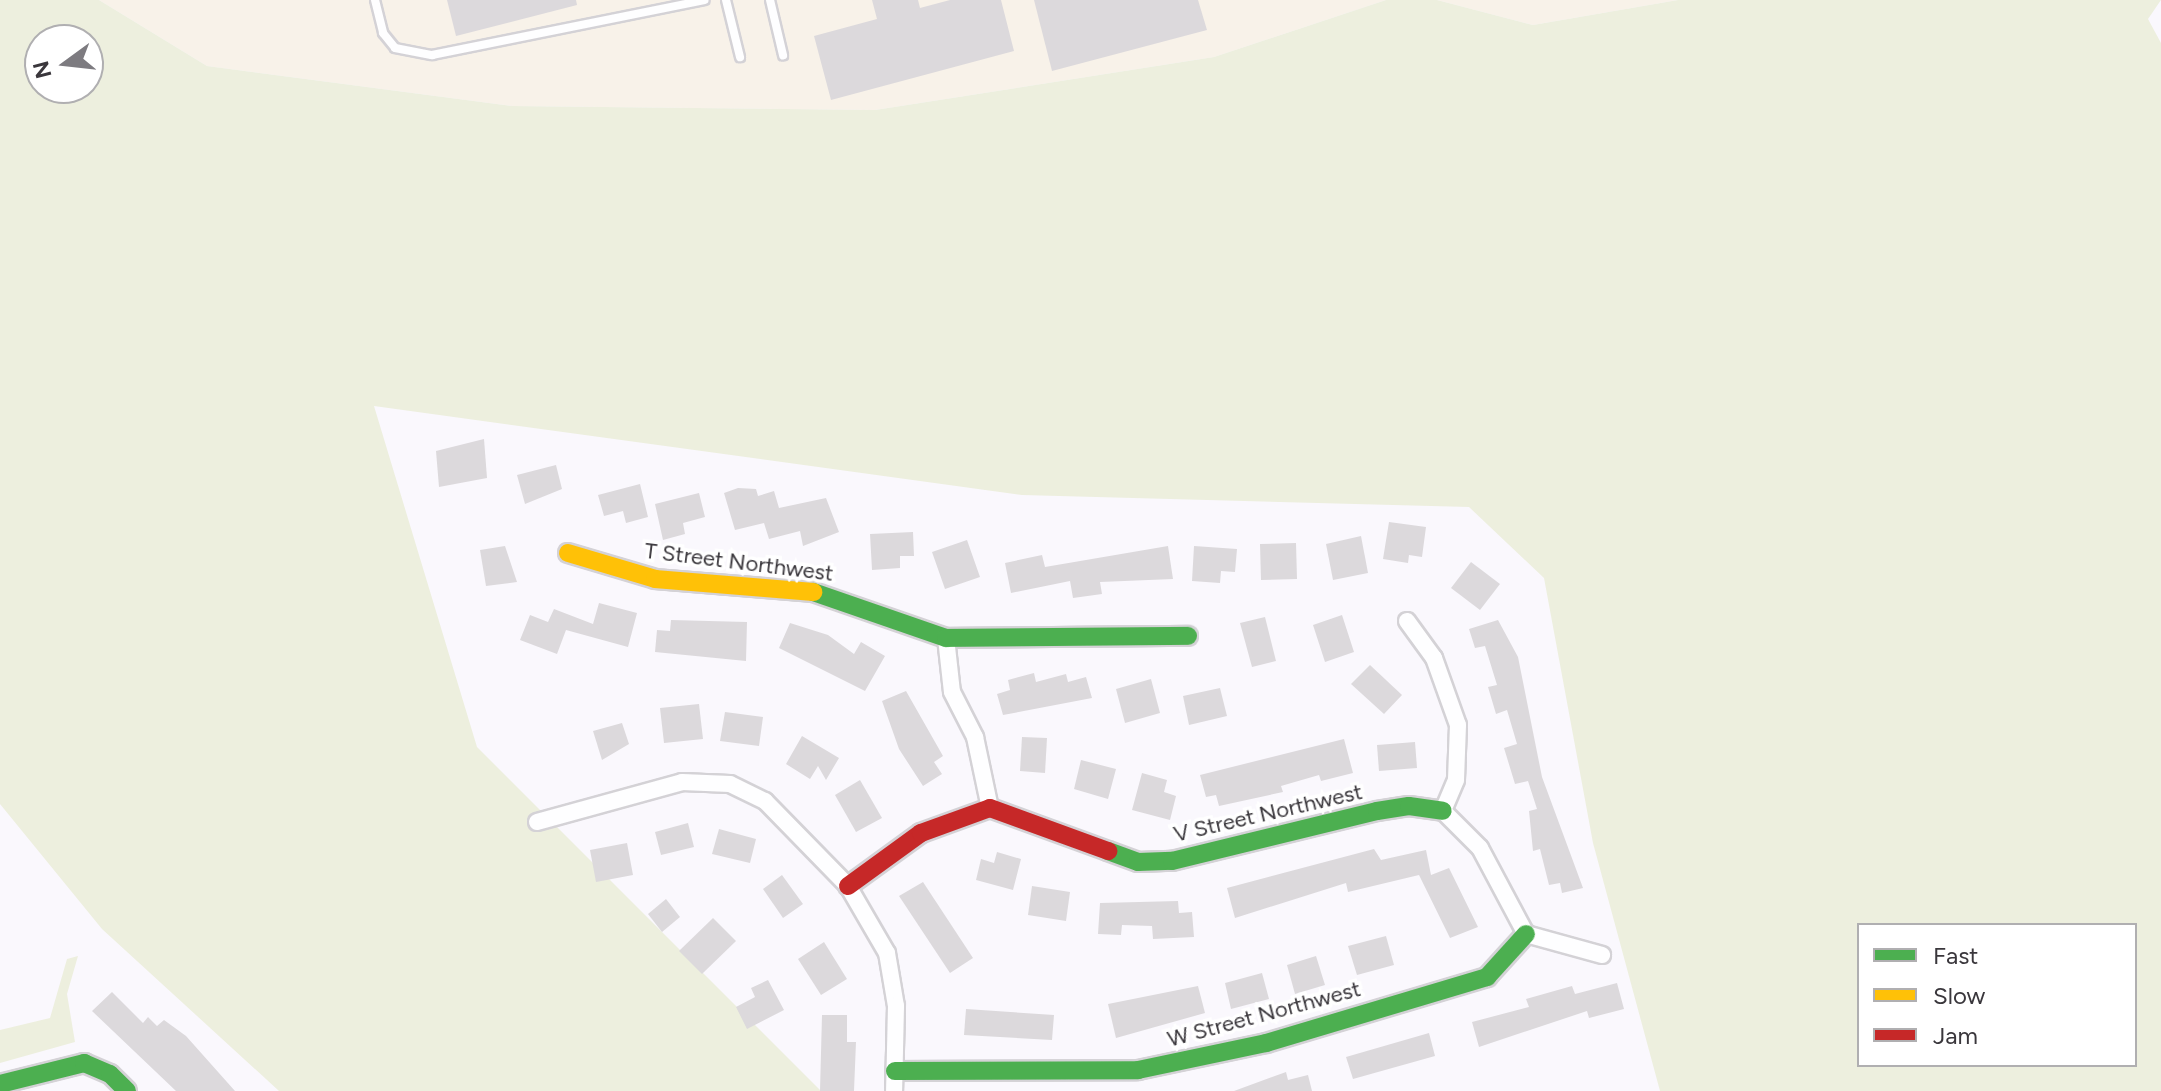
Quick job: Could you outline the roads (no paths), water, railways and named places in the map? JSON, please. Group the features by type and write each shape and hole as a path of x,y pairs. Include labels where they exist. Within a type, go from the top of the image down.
{"street":[{"name":"T Street Northwest","path":"568,553 655,579 829,593 871,614 946,638 1188,636"},
{"path":"1407,621 1434,658 1458,725 1462,749 1443,811 1480,848 1526,934 1602,955"},
{"path":"848,886 921,833 990,808 975,737 952,692 946,638"},
{"path":"537,822 682,782 730,784 765,801 848,886 887,953 896,1006 894,1091"},
{"name":"V Street Northwest","path":"990,808 1138,862 1172,861 1377,811 1409,806 1443,811"},
{"name":"W Street Northwest","path":"895,1071 1138,1070 1266,1043 1487,977 1526,934"},
{"path":"0,1084 84,1063 110,1074 127,1091"}],"lane":[{"path":"375,0 383,33 395,48 432,55 705,0"},
{"path":"726,0 740,57"},
{"path":"770,0 783,55"}]}
